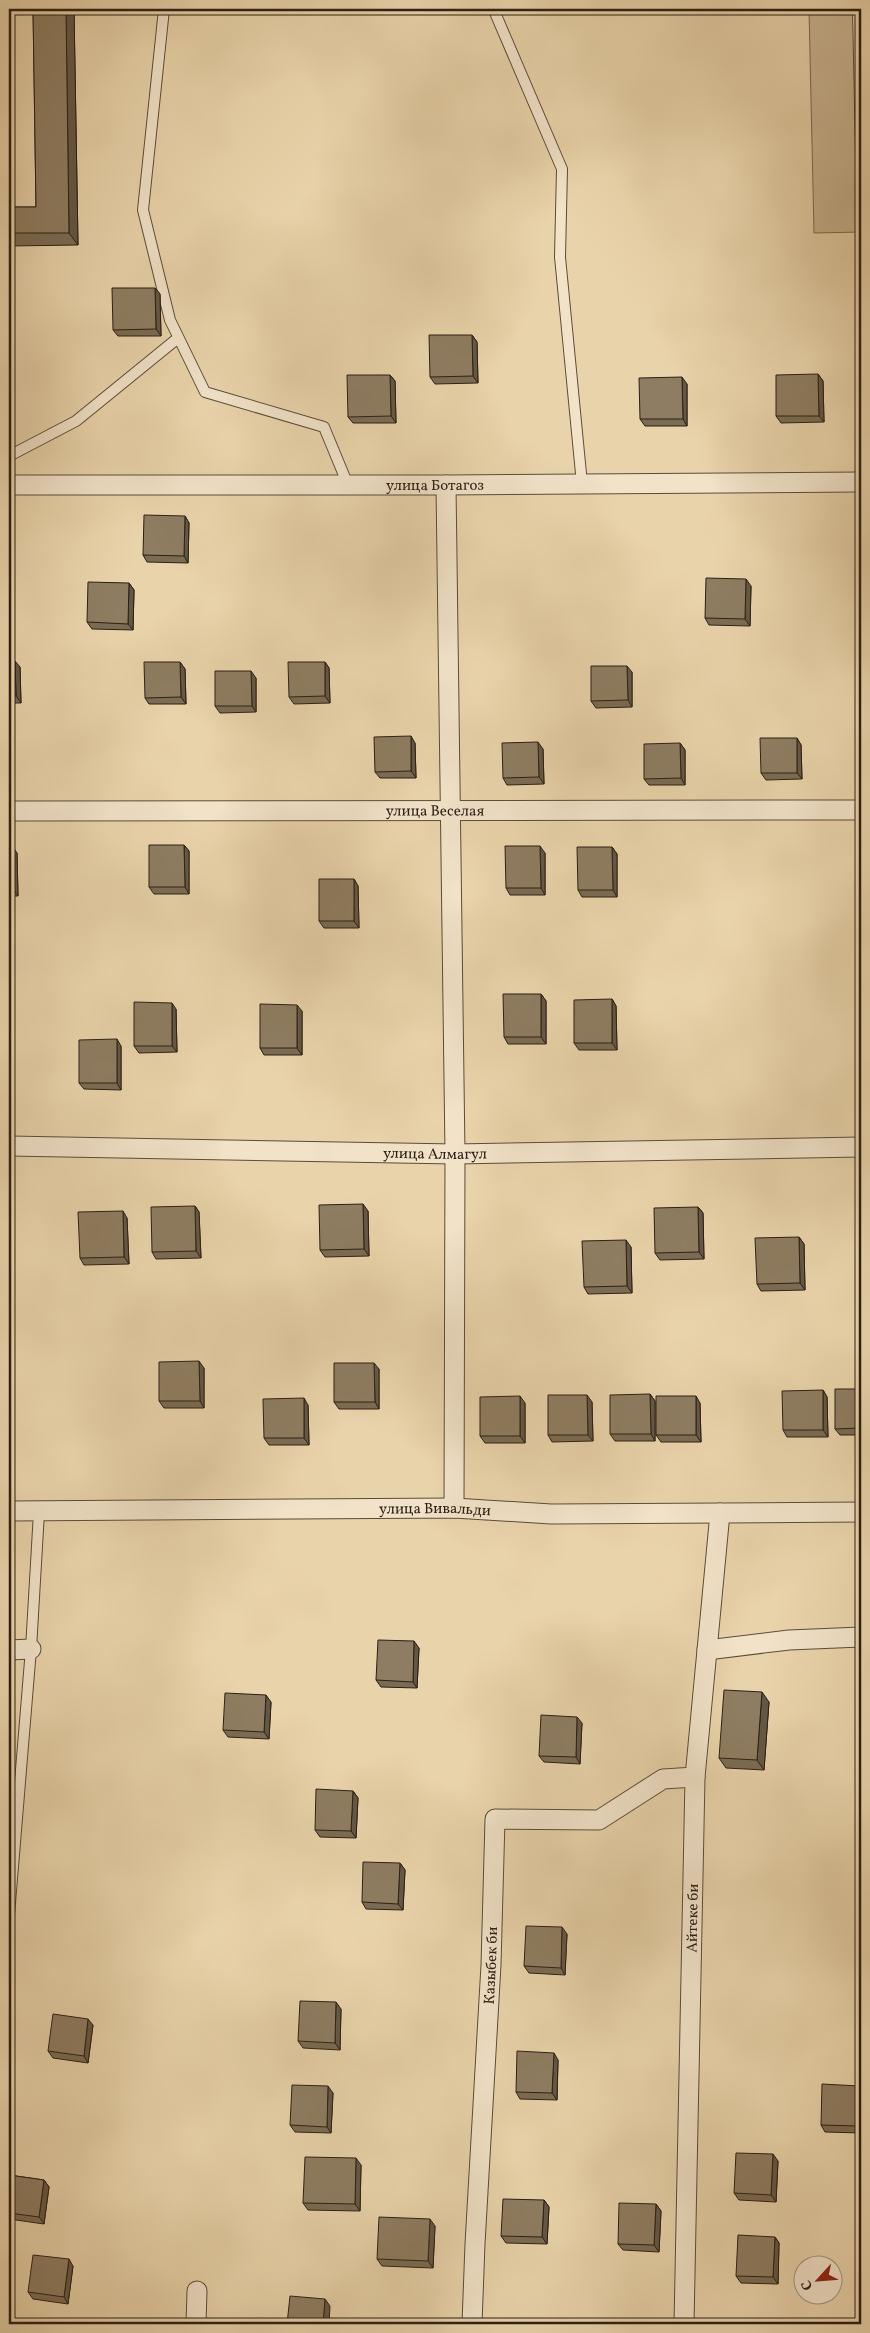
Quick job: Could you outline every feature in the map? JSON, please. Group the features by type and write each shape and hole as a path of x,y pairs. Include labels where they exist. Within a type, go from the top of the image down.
{"street":[{"name":"улица Ботагоз","path":"9,485 446,485 861,482"},
{"path":"446,485 455,1154 454,1508"},
{"name":"улица Веселая","path":"9,811 451,812 861,810"},
{"name":"улица Алмагул","path":"9,1146 455,1154 861,1147"},
{"name":"улица Вивальди","path":"9,1511 454,1508 551,1514 861,1512"},
{"name":"Айтеке би","path":"684,2324 695,1777 720,1513"},
{"path":"707,1650 789,1640 861,1637"},
{"path":"9,1650 31,1649"},
{"name":"Казыбек би","path":"472,2324 475,2234 491,1964 495,1819 599,1820 663,1779 695,1777"},
{"path":"196,2324 197,2291"}],"lane":[{"path":"164,9 143,210 170,320 205,392 324,427 348,485"},
{"path":"495,9 562,169 560,257 582,484"},
{"path":"858,9 861,154"},
{"path":"9,456 76,421 178,338"},
{"path":"9,1915 31,1649 39,1512"}],"shaded area":[{"path":"809,9 861,9 861,232 814,233"}],"building":[{"path":"33,9 66,9 69,233 9,233 9,207 36,207"},
{"path":"112,288 155,288 156,329 113,330"},
{"path":"429,335 472,335 473,376 430,377"},
{"path":"818,374 819,416 776,416 776,375"},
{"path":"347,375 390,375 391,416 348,417"},
{"path":"682,377 683,419 640,419 639,378"},
{"path":"144,515 185,516 184,556 143,555"},
{"path":"706,578 746,579 745,619 705,618"},
{"path":"88,582 129,583 128,624 87,622"},
{"path":"9,661 15,661 16,696 9,696"},
{"path":"144,662 180,662 181,697 145,698"},
{"path":"288,662 325,662 325,696 289,697"},
{"path":"591,666 627,666 628,700 591,701"},
{"path":"215,671 251,671 252,706 215,706"},
{"path":"411,736 411,771 375,772 374,737"},
{"path":"760,738 797,738 797,773 761,773"},
{"path":"538,742 539,777 503,778 502,743"},
{"path":"680,743 681,778 644,779 644,744"},
{"path":"149,845 184,845 185,887 149,887"},
{"path":"505,846 540,846 541,888 506,888"},
{"path":"9,847 13,847 13,889 9,889"},
{"path":"577,847 612,847 613,890 578,890"},
{"path":"319,879 354,879 354,921 319,921"},
{"path":"503,994 541,994 541,1037 504,1037"},
{"path":"612,999 612,1043 574,1043 574,1000"},
{"path":"134,1002 172,1003 172,1046 134,1046"},
{"path":"260,1004 297,1005 297,1048 260,1048"},
{"path":"117,1039 117,1083 79,1083 79,1040"},
{"path":"363,1204 364,1249 320,1250 319,1205"},
{"path":"195,1206 196,1251 152,1252 151,1207"},
{"path":"698,1207 699,1252 655,1253 654,1208"},
{"path":"123,1211 124,1257 80,1258 78,1212"},
{"path":"799,1237 800,1283 757,1284 755,1238"},
{"path":"626,1240 627,1286 584,1287 582,1241"},
{"path":"199,1361 200,1401 159,1401 159,1362"},
{"path":"334,1363 374,1363 375,1402 334,1402"},
{"path":"835,1389 861,1389 861,1428 835,1429"},
{"path":"823,1390 823,1430 783,1430 782,1391"},
{"path":"650,1394 651,1434 610,1434 610,1395"},
{"path":"548,1395 587,1395 588,1435 548,1435"},
{"path":"520,1396 520,1436 480,1436 480,1397"},
{"path":"656,1396 696,1396 696,1435 656,1435"},
{"path":"304,1398 304,1438 264,1438 263,1399"},
{"path":"378,1640 414,1641 413,1682 376,1680"},
{"path":"724,1690 762,1692 757,1760 719,1758"},
{"path":"225,1693 266,1695 264,1732 223,1730"},
{"path":"541,1715 577,1717 576,1757 539,1756"},
{"path":"316,1789 353,1791 351,1831 315,1830"},
{"path":"363,1862 400,1863 398,1904 362,1902"},
{"path":"526,1926 562,1927 561,1968 524,1966"},
{"path":"300,2001 336,2002 335,2043 298,2041"},
{"path":"53,2014 88,2019 84,2056 48,2051"},
{"path":"517,2051 554,2053 552,2093 516,2092"},
{"path":"822,2084 859,2086 857,2126 821,2125"},
{"path":"292,2085 328,2086 327,2127 290,2125"},
{"path":"736,2153 773,2154 771,2195 734,2193"},
{"path":"305,2157 356,2158 355,2204 303,2203"},
{"path":"9,2175 44,2180 39,2217 9,2213"},
{"path":"503,2199 544,2200 542,2237 501,2236"},
{"path":"619,2203 656,2204 654,2245 618,2244"},
{"path":"379,2217 430,2219 428,2261 377,2259"},
{"path":"738,2235 775,2237 773,2277 736,2276"},
{"path":"33,2255 69,2259 64,2297 28,2292"},
{"path":"290,2296 325,2299 323,2324 287,2324"}]}
